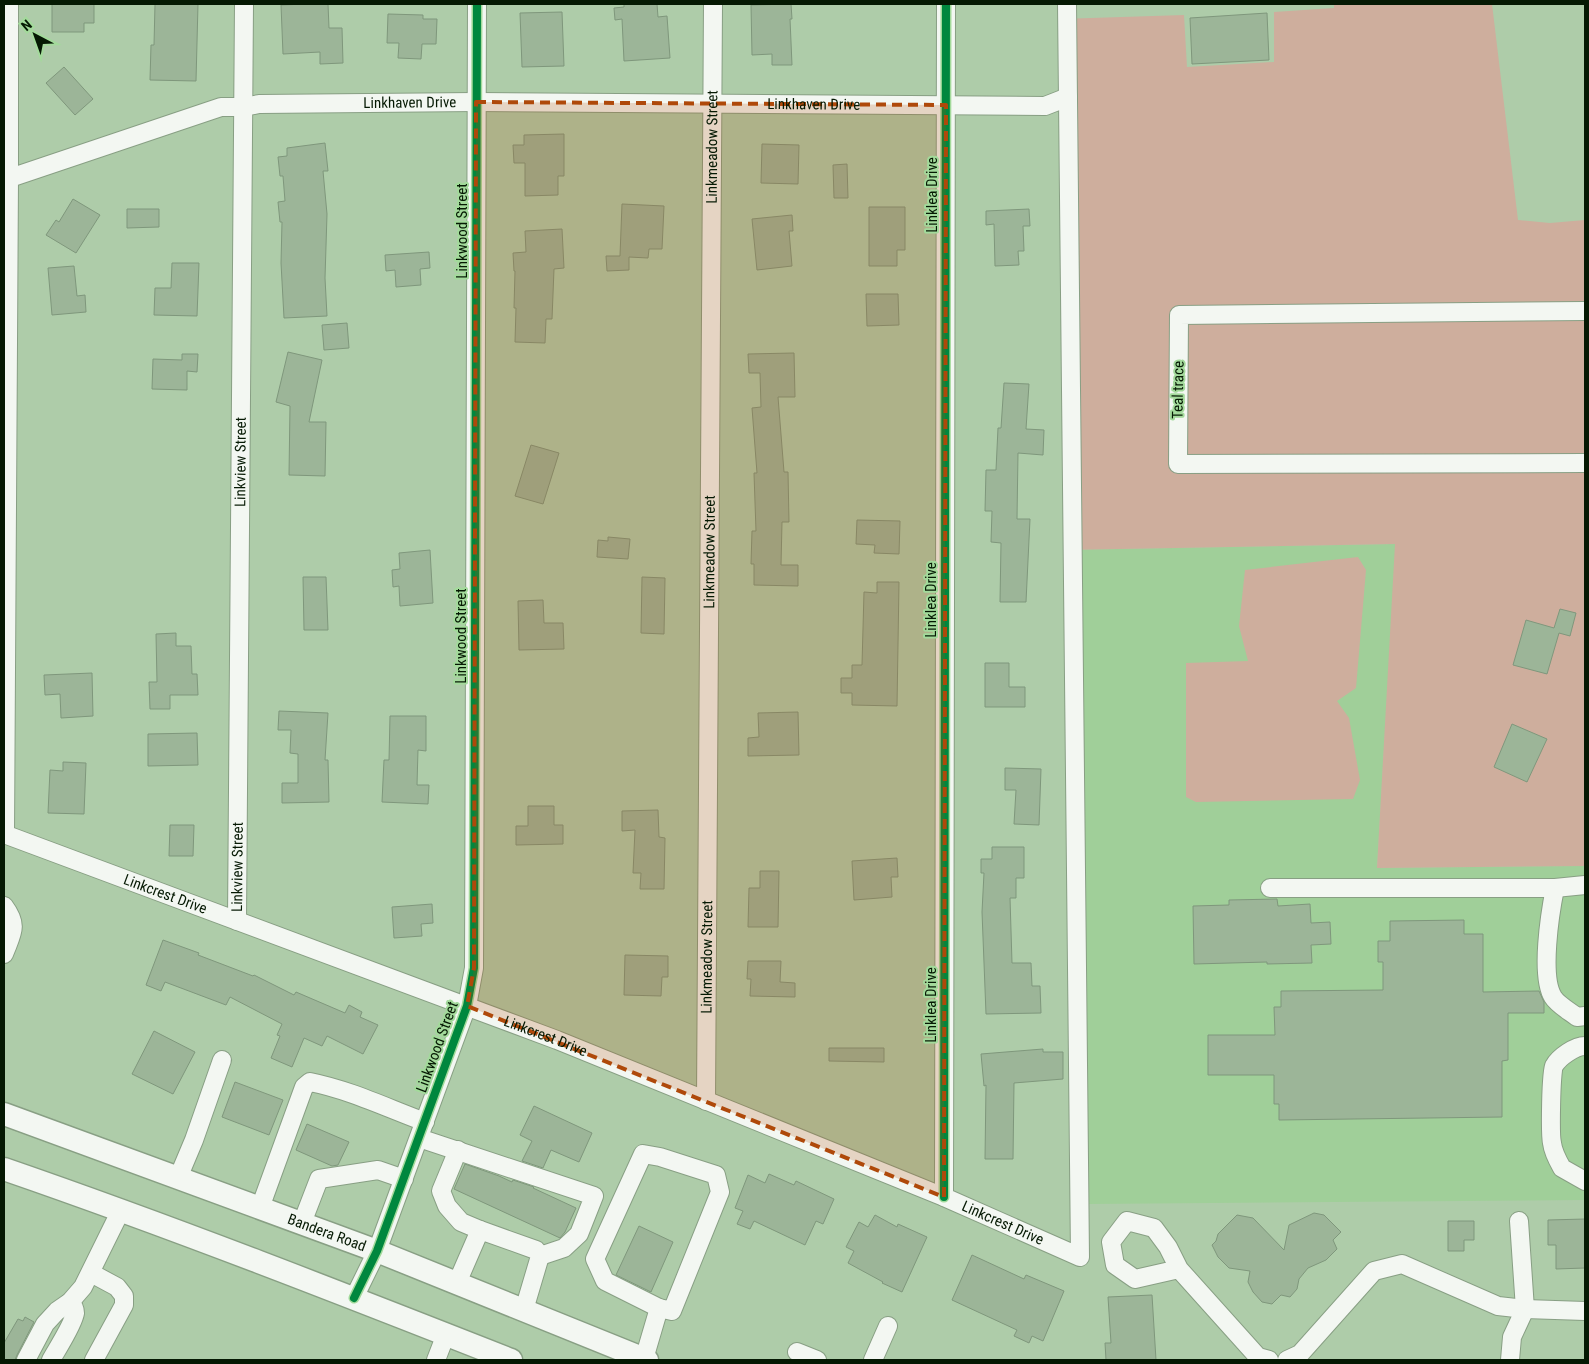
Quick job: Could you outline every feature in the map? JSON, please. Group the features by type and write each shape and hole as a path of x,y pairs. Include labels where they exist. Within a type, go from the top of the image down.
{"main road":[{"name":"Bandera Road","path":"4,1114 377,1251 646,1360"},
{"path":"4,1169 121,1210 354,1298 511,1360"}],"street":[{"path":"4,834 9,4"},
{"name":"Linkview Street","path":"237,921 244,4"},
{"name":"Linkwood Street","path":"354,1298 377,1251 422,1130 467,1006 474,968 477,4"},
{"name":"Linkmeadow Street","path":"706,1101 713,4"},
{"name":"Linklea Drive","path":"944,1197 946,4"},
{"path":"1067,4 1068,97"},
{"name":"Linkhaven Drive","path":"7,179 221,107 244,107 259,104 476,102 1045,106 1068,97"},
{"name":"Linkcrest Drive","path":"4,834 557,1040 944,1197 1080,1257 1068,97"},
{"name":"Teal trace","path":"1585,311 1179,315 1178,464 1585,463"},
{"path":"1270,888 1555,888 1585,885"},
{"path":"1555,888 1549,918 1546,980 1553,997 1576,1017 1585,1016"},
{"path":"4,906 14,922 4,954"},
{"path":"1585,1046 1581,1046 1562,1057 1553,1068 1552,1083 1552,1144 1562,1168 1585,1181"},
{"path":"178,1178 194,1140 222,1060"},
{"path":"260,1208 304,1087 310,1082 346,1092 458,1150 594,1196 579,1234 564,1248 540,1256"},
{"path":"458,1150 441,1191 447,1206 461,1222 536,1250 540,1256"},
{"path":"643,1154 660,1157 716,1175 720,1192 672,1311 659,1308 605,1280 595,1259 643,1154"},
{"path":"302,1223 319,1179 378,1170 404,1179"},
{"path":"26,1360 45,1324 57,1311 70,1302 83,1286 121,1210"},
{"path":"1510,1360 1512,1337 1525,1309 1519,1221"},
{"path":"457,1283 480,1230"},
{"path":"524,1310 540,1256"},
{"path":"1287,1360 1300,1354 1374,1271 1402,1264 1498,1306 1585,1311"},
{"path":"1179,1269 1258,1357 1269,1360"},
{"path":"90,1274 117,1287 124,1296 124,1305 94,1360"},
{"path":"51,1360 75,1312 74,1306 70,1302"},
{"path":"646,1360 659,1308"},
{"path":"873,1360 888,1326"},
{"path":"436,1360 446,1334"},
{"path":"797,1352 817,1360"}],"highlighted area":[{"path":"476,102 946,105 944,1197 467,1006 474,968"}],"shaded area":[{"path":"1334,4 1492,4 1518,220 1550,223 1585,220 1585,866 1377,868 1395,544 1064,550 1060,19 1184,15 1187,67 1274,62 1274,12 1334,8"},
{"path":"1396,544 1377,868 1585,866 1585,1200 1087,1204 1064,550"},
{"path":"1358,557 1366,570 1356,688 1337,701 1349,718 1360,780 1353,799 1196,802 1186,797 1186,663 1248,661 1239,626 1245,570"}],"building":[{"path":"52,4 94,4 94,23 84,23 84,32 52,32"},
{"path":"155,4 198,4 196,81 150,80 151,45 154,45"},
{"path":"328,4 329,28 342,28 343,63 320,64 320,52 283,54 281,5"},
{"path":"624,4 657,4 658,17 667,16 670,58 624,61 622,19 615,20 614,8 624,7"},
{"path":"791,4 792,65 772,65 772,54 752,55 751,5"},
{"path":"562,12 564,66 522,67 520,13"},
{"path":"1267,13 1269,60 1192,64 1190,18"},
{"path":"388,14 423,15 423,19 437,19 436,44 422,44 421,59 398,58 399,43 387,43"},
{"path":"64,67 93,99 75,115 46,83"},
{"path":"564,134 564,176 558,176 558,195 525,196 525,163 514,163 513,145 524,145 524,135"},
{"path":"325,143 328,171 323,171 327,214 325,278 327,316 284,318 281,263 282,222 280,222 278,202 285,201 283,176 280,176 278,157 287,156 287,148"},
{"path":"762,144 799,145 798,184 761,183"},
{"path":"847,164 848,198 834,198 833,165"},
{"path":"73,199 100,215 76,253 46,235 56,220 59,222"},
{"path":"622,204 664,206 662,249 649,249 648,258 629,257 629,270 607,271 606,256 620,256"},
{"path":"869,207 905,207 905,250 897,250 897,266 869,266"},
{"path":"127,209 159,209 159,227 127,228"},
{"path":"1029,209 1030,226 1023,226 1024,251 1018,251 1019,265 995,266 994,224 986,225 986,211"},
{"path":"792,215 793,231 789,231 792,266 757,270 752,219"},
{"path":"562,229 564,268 554,269 552,319 546,319 545,343 515,342 516,308 514,308 515,271 513,253 526,252 525,231"},
{"path":"429,252 430,268 420,269 421,285 396,287 395,270 386,271 385,255"},
{"path":"172,263 199,263 197,316 154,315 155,288 171,288"},
{"path":"74,266 77,296 85,295 86,312 52,315 48,268"},
{"path":"866,294 898,294 899,325 867,326"},
{"path":"347,323 349,348 324,350 322,325"},
{"path":"288,352 322,360 309,422 326,422 325,476 289,475 290,406 276,402"},
{"path":"794,353 795,397 778,397 784,472 788,472 789,522 782,522 781,565 798,565 798,586 754,585 754,564 751,564 752,531 756,531 754,473 757,473 752,408 761,407 760,373 749,373 748,354"},
{"path":"182,354 198,354 197,372 187,371 187,390 152,389 153,359 182,360"},
{"path":"1004,383 1029,384 1026,429 1044,430 1043,455 1018,453 1017,519 1030,519 1026,602 1000,602 1001,543 991,542 992,511 985,511 986,470 996,470 998,428 1001,428"},
{"path":"531,445 559,453 543,504 515,496"},
{"path":"857,520 900,521 899,554 874,553 875,545 856,544"},
{"path":"608,537 630,539 628,559 597,557 598,540 608,541"},
{"path":"430,550 433,603 400,606 399,586 393,587 392,570 400,569 399,553"},
{"path":"303,577 326,577 328,630 304,630"},
{"path":"642,577 665,578 664,634 641,633"},
{"path":"877,582 899,582 897,706 852,705 852,693 841,693 841,678 852,678 852,665 862,665 864,592 877,593"},
{"path":"543,600 544,623 563,623 564,649 519,650 518,601"},
{"path":"1560,609 1576,613 1570,636 1559,633 1547,674 1513,665 1526,620 1554,628"},
{"path":"176,633 176,646 191,646 192,674 197,674 198,695 170,695 170,709 150,709 149,682 157,682 156,634"},
{"path":"985,663 1009,663 1009,687 1025,687 1025,707 985,707"},
{"path":"92,673 93,716 61,718 60,694 45,695 44,675"},
{"path":"279,711 328,713 325,760 328,760 329,802 282,803 282,783 298,783 298,754 290,753 291,730 278,730"},
{"path":"798,712 799,755 748,756 748,738 759,737 758,713"},
{"path":"390,716 426,716 426,751 418,750 417,785 429,785 428,804 382,802 384,760 389,760"},
{"path":"1512,724 1547,739 1527,782 1494,767"},
{"path":"197,733 198,765 148,766 148,734"},
{"path":"63,762 86,763 84,814 48,813 50,770 63,771"},
{"path":"1005,768 1041,769 1039,825 1014,824 1016,790 1005,790"},
{"path":"528,806 554,806 554,825 563,825 563,844 516,845 516,826 528,826"},
{"path":"658,810 659,837 665,838 664,889 640,889 641,873 633,873 635,830 622,831 622,811"},
{"path":"170,825 194,825 193,856 169,856"},
{"path":"992,847 1024,847 1024,878 1016,878 1016,898 1010,898 1012,963 1031,963 1032,986 1040,986 1041,1013 986,1014 982,912 984,873 981,873 981,859 992,859"},
{"path":"897,858 898,877 891,877 892,897 854,900 852,861"},
{"path":"760,871 779,871 778,927 748,927 749,888 760,888"},
{"path":"1277,899 1278,906 1310,904 1311,923 1330,922 1331,944 1311,945 1312,963 1194,964 1193,906 1229,905 1229,900"},
{"path":"432,904 433,923 421,924 422,936 394,938 392,907"},
{"path":"1464,920 1464,934 1483,934 1483,992 1539,991 1544,1002 1544,1013 1508,1013 1508,1060 1502,1061 1502,1117 1279,1120 1279,1104 1274,1104 1274,1075 1208,1075 1208,1035 1275,1035 1274,1007 1281,1007 1281,991 1383,990 1383,962 1378,962 1378,941 1390,941 1390,921"},
{"path":"163,940 254,975 294,995 296,992 345,1013 349,1005 362,1012 360,1017 378,1025 363,1054 327,1036 322,1046 304,1038 292,1067 271,1058 280,1036 277,1035 282,1024 230,997 226,1005 165,982 161,991 146,985"},
{"path":"625,955 668,956 668,977 662,977 661,996 624,995"},
{"path":"748,961 781,961 780,982 795,983 795,997 750,996 751,979 747,979"},
{"path":"154,1031 195,1052 173,1094 132,1074"},
{"path":"829,1048 884,1048 884,1062 829,1061"},
{"path":"1043,1049 1043,1052 1063,1052 1063,1079 1014,1083 1013,1159 985,1159 986,1085 984,1086 981,1054"},
{"path":"235,1082 283,1100 269,1135 222,1117"},
{"path":"534,1106 592,1133 579,1162 551,1150 543,1168 522,1161 532,1141 520,1135"},
{"path":"307,1124 349,1142 338,1165 332,1166 296,1150"},
{"path":"465,1164 512,1182 513,1180 534,1187 576,1208 565,1232 560,1238 454,1189"},
{"path":"769,1174 794,1185 796,1181 834,1199 823,1224 816,1221 805,1245 754,1221 750,1229 737,1224 743,1211 735,1208 748,1175 765,1183"},
{"path":"1314,1213 1324,1215 1341,1232 1333,1240 1337,1249 1326,1260 1308,1268 1299,1279 1297,1289 1290,1297 1281,1295 1272,1304 1262,1302 1253,1292 1248,1282 1250,1271 1229,1268 1218,1257 1212,1245 1216,1241 1218,1234 1237,1215 1253,1218 1284,1250 1289,1225"},
{"path":"875,1215 897,1227 898,1224 927,1237 902,1292 882,1283 848,1263 854,1251 846,1247 859,1222 868,1227"},
{"path":"1585,1219 1585,1268 1556,1269 1556,1245 1548,1245 1548,1220"},
{"path":"1448,1221 1474,1221 1474,1240 1464,1240 1464,1251 1448,1251"},
{"path":"639,1226 673,1242 651,1292 616,1275"},
{"path":"972,1255 1024,1279 1026,1275 1064,1291 1043,1341 1032,1336 1029,1343 1014,1336 1017,1330 952,1300"},
{"path":"1152,1295 1156,1360 1106,1360 1105,1343 1111,1343 1108,1297"},
{"path":"25,1317 34,1322 15,1360 4,1360 4,1343 18,1319 23,1321"}],"cycle path":[{"path":"354,1298 377,1251 467,1006 474,968 477,4"},
{"path":"944,1197 946,4"}]}
